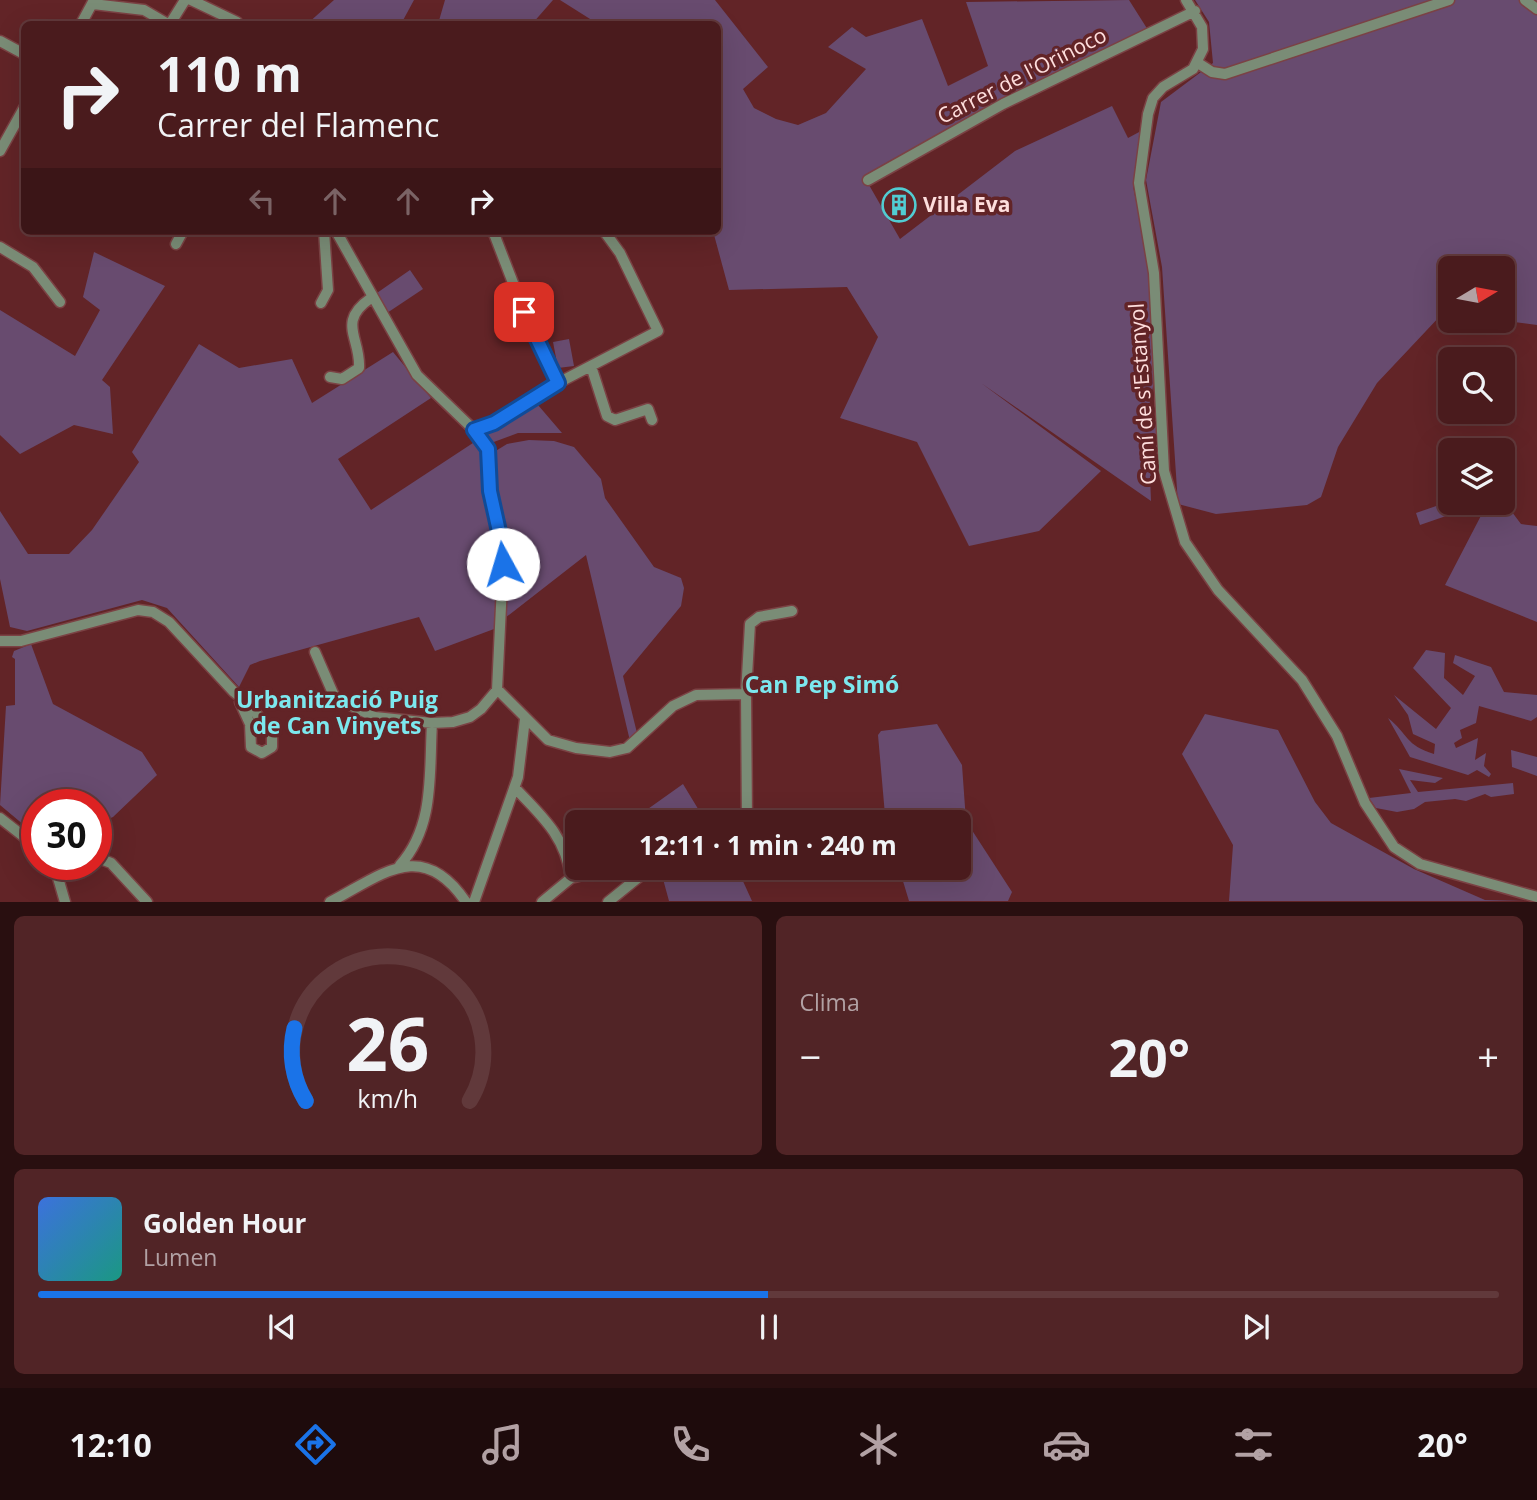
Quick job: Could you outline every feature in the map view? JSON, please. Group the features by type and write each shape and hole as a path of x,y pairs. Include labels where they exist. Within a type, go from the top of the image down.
{"street":[{"path":"171,21 185,0"},
{"path":"191,0 235,21"},
{"path":"1186,0 1195,11 1203,34 1198,63 1212,72 1226,74 1449,0"},
{"path":"1525,0 1537,9"},
{"path":"82,21 94,2 105,8 144,10 164,21"},
{"name":"Carrer de l'Orinoco","path":"868,180 1003,104 1195,11"},
{"path":"0,41 21,52"},
{"name":"Camí de s'Estanyol","path":"1198,63 1187,74 1157,91 1153,98 1148,114 1139,183 1154,273 1164,471 1185,542 1218,590 1302,680 1336,736 1365,803 1394,847 1420,864 1537,897"},
{"path":"0,151 21,113"},
{"path":"176,244 181,235"},
{"path":"321,303 328,290 324,235"},
{"path":"315,652 340,703 375,717 432,723 470,717 491,699 497,689 502,545 490,491 488,449 474,430 417,375 371,298 338,235"},
{"path":"496,235 532,332 558,383"},
{"path":"474,430 494,423 558,383 658,331 620,253 607,235"},
{"path":"0,247 33,267 60,302"},
{"path":"330,377 342,379 359,368 355,350 354,316 359,306 371,298"},
{"path":"591,366 607,416 615,419 648,409 652,420"},
{"path":"0,641 21,641 146,610 169,622 234,692 251,706 274,741 272,747 262,753 251,747 246,710 234,692"},
{"path":"747,810 746,638 750,624 759,617 792,611"},
{"path":"497,689 548,740 576,748 610,752 627,748 673,706 696,695 746,694"},
{"path":"474,901 515,788 525,719"},
{"path":"330,901 400,865 413,851 427,812 432,723"},
{"path":"251,733 260,728 267,729"},
{"path":"515,788 559,836 565,852"},
{"path":"0,818 21,834"},
{"path":"112,864 147,901"},
{"path":"400,865 429,867 449,880 466,901"},
{"path":"59,880 65,901"},
{"path":"542,901 568,880"},
{"path":"608,901 635,880"}],"shaded area":[{"path":"334,0 414,0 403,21 310,21"},
{"path":"445,0 553,0 535,21 439,21"},
{"path":"560,0 715,0 768,67 743,89 754,108 776,119 798,125 826,113 866,69 828,47 852,27 866,37 922,19 948,86 988,66 966,2 1129,0 1148,30 996,101 865,178 900,239 1015,151 1112,106 1128,138 1141,131 1133,186 1149,267 1154,382 1148,411 1157,422 1159,470 1150,476 1151,501 981,383 1101,471 1039,531 969,546 917,442 840,418 878,337 847,287 729,290 714,235 721,235 721,21 593,21"},
{"path":"1195,0 1537,0 1537,325 1516,322 1516,256 1438,256 1438,318 1377,383 1338,447 1321,497 1307,505 1216,514 1178,504 1162,267 1146,180 1161,102 1213,63 1209,22"},
{"path":"94,252 165,286 102,380 110,387 113,434 74,425 20,454 0,435 0,310 75,356 100,310 83,297"},
{"path":"410,270 423,289 387,313 374,295"},
{"path":"569,339 574,366 558,368 553,342"},
{"path":"199,344 239,368 292,359 312,403 393,352 431,398 338,459 371,510 476,441 484,454 485,486 498,558 494,629 435,651 419,617 260,661 250,665 239,687 167,608 142,600 27,631 10,627 0,579 0,511 28,554 69,554 92,530 139,462 132,452"},
{"path":"538,405 562,433 518,433 491,443 485,435"},
{"path":"529,440 554,441 574,447 601,479 605,498 654,567 681,578 684,588 681,606 623,676 637,733 630,741 586,555 505,618 507,541 495,495 494,452 507,444"},
{"path":"1438,505 1438,515 1446,516 1420,525 1416,513"},
{"path":"1481,515 1514,515 1521,524 1537,526 1537,622 1445,585"},
{"path":"31,644 53,704 142,752 157,775 113,817 112,789 21,789 21,823 0,805 6,706 15,705 15,659 12,657 14,651"},
{"path":"1426,650 1445,653 1444,678 1463,695 1475,676 1453,663 1455,655 1491,667 1504,692 1537,695 1537,717 1531,721 1479,706 1476,723 1460,730 1462,738 1454,743 1456,748 1478,738 1475,760 1486,753 1484,766 1491,774 1489,777 1477,770 1468,775 1410,757 1388,718 1412,743 1434,754 1435,744 1413,734 1408,715 1394,695 1436,729 1451,708 1413,668"},
{"path":"1205,714 1278,730 1315,802 1331,823 1414,869 1485,900 1528,901 1229,901 1233,845 1182,754"},
{"path":"937,724 962,765 965,810 885,810 878,735 881,731"},
{"path":"1511,750 1537,757 1537,776 1512,767"},
{"path":"1399,769 1443,778 1435,783 1410,780 1418,792 1513,783 1514,794 1491,797 1485,794 1466,801 1455,799 1425,802 1414,809 1397,812 1376,808 1369,798 1411,793"},
{"path":"683,784 699,810 646,810"},
{"path":"971,829 1012,892 1008,901 909,901 903,880 971,880"},
{"path":"663,880 742,880 752,901 669,901"}],"place":[{"name":"Villa Eva","path":"899,205"}],"district":[{"name":"Can Pep Simó","path":"822,685"},
{"name":"Urbanització Puig de Can Vinyets","path":"337,713"}],"route":[{"path":"503,564 502,545 490,491 488,449 474,430 494,423 558,383 524,312"}]}
